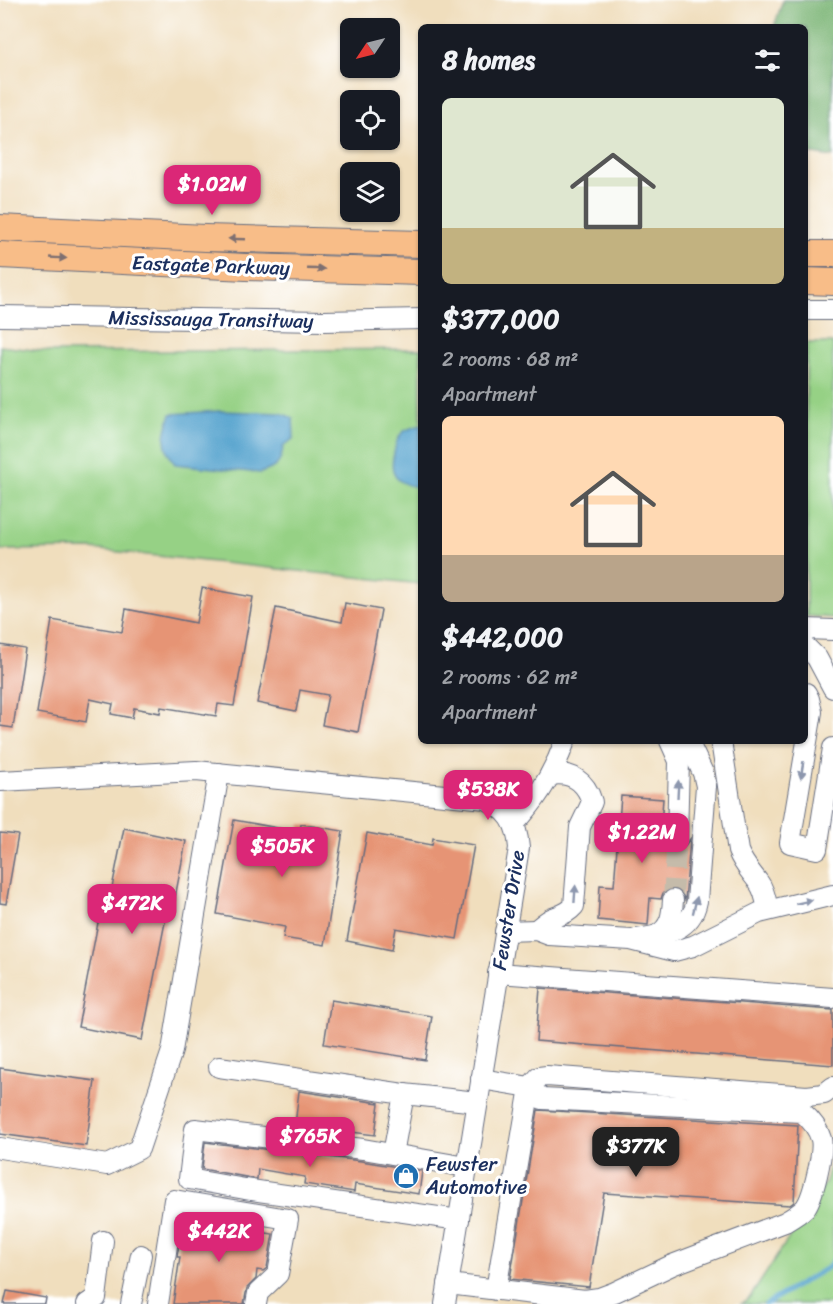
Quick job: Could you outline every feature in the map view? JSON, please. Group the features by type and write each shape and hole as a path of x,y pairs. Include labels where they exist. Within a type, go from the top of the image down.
{"main road":[{"name":"Eastgate Parkway","path":"0,228 205,238 418,244"},
{"path":"808,254 833,254"},
{"name":"Eastgate Parkway","path":"0,255 418,272"},
{"path":"808,282 833,282"}],"street":[{"path":"808,310 833,310"},
{"name":"Mississauga Transitway","path":"0,316 324,321 418,319"},
{"path":"808,628 833,630"},
{"path":"808,650 817,658 833,688"},
{"path":"808,697 812,712 808,736"},
{"path":"514,824 523,815 550,775 564,744"},
{"path":"671,744 679,761 678,831 697,795 703,773"},
{"path":"505,931 536,930 549,935 631,940 669,933 683,925 695,913 698,901 705,786 703,773 689,744"},
{"path":"721,744 738,851 748,872 759,882 768,910"},
{"path":"807,744 790,843 817,849 833,748"},
{"name":"Fewster Drive","path":"0,781 196,771 486,799 499,805 518,831 519,848 445,1304"},
{"path":"0,1148 107,1165 139,1149 172,1051 219,773"},
{"path":"536,930 552,918 568,912 574,906 580,827 592,802 584,784 577,778 568,774 550,775"},
{"path":"631,940 664,950 684,950 759,913 833,895"},
{"path":"654,936 668,926 672,918 673,900"},
{"path":"498,973 833,998"},
{"path":"219,1067 404,1094 477,1102"},
{"path":"496,1290 530,1087 538,1077 807,1096 824,1094 833,1087"},
{"path":"448,1284 585,1300 599,1298 672,1265 785,1222 806,1207 811,1196 821,1154 822,1141 817,1129 802,1112 542,1099 530,1087 481,1079"},
{"path":"393,1154 404,1094"},
{"path":"459,1220 189,1179 195,1129 363,1149 467,1167"},
{"path":"158,1304 174,1200 288,1219 278,1274 258,1293 256,1304"},
{"path":"87,1304 96,1298 103,1241"},
{"path":"131,1304 141,1255"}],"green space":[{"path":"783,0 833,0 833,157 808,153 808,24 775,24"},
{"path":"808,343 833,343 833,618 808,616"},
{"path":"0,346 51,352 418,349 418,584 91,549 0,550"},
{"path":"833,1155 833,1304 741,1304 751,1296 826,1181"}],"water":[{"path":"220,411 281,413 293,418 294,438 283,447 277,464 260,473 175,464 167,451 165,440 171,414"},
{"path":"418,426 418,487 401,482 394,474 393,462 396,445 401,434"}],"building":[{"path":"202,588 253,597 234,706 218,704 216,716 161,707 160,713 134,708 132,718 111,714 113,704 90,699 86,722 37,713 52,620 122,632 126,609 196,623"},
{"path":"345,603 381,610 358,732 322,725 328,695 300,690 296,711 257,703 276,608 342,622"},
{"path":"0,645 25,649 13,728 0,726"},
{"path":"621,796 663,799 660,837 665,837 667,844 676,850 683,848 690,839 685,900 680,890 673,888 663,893 661,899 650,898 648,925 598,920 600,885 614,886"},
{"path":"234,820 300,832 301,824 343,831 325,945 283,938 285,927 217,914"},
{"path":"124,828 186,841 171,918 166,917 142,1040 78,1027 101,907 108,908"},
{"path":"0,833 18,835 6,904 0,903"},
{"path":"367,833 432,845 433,838 474,845 457,939 396,928 392,950 347,941"},
{"path":"540,988 833,1010 833,1065 536,1041"},
{"path":"331,1000 432,1016 425,1060 324,1044"},
{"path":"0,1068 95,1081 86,1146 0,1134"},
{"path":"299,1091 379,1103 375,1135 295,1125"},
{"path":"538,1110 798,1125 794,1202 790,1205 604,1193 589,1287 510,1279"},
{"path":"205,1142 361,1161 422,1171 419,1194 355,1184 354,1192 304,1184 305,1177 258,1169 257,1179 202,1169"},
{"path":"183,1219 273,1234 267,1268 263,1271 257,1270 256,1279 247,1288 244,1304 173,1304"},
{"path":"7,1291 46,1298 45,1304 4,1304"}],"waterway":[{"path":"766,1304 830,1266 833,1259"}],"tunnel":[{"path":"673,900 677,838"}],"place":[{"name":"Fewster Automotive","path":"406,1176"}]}
